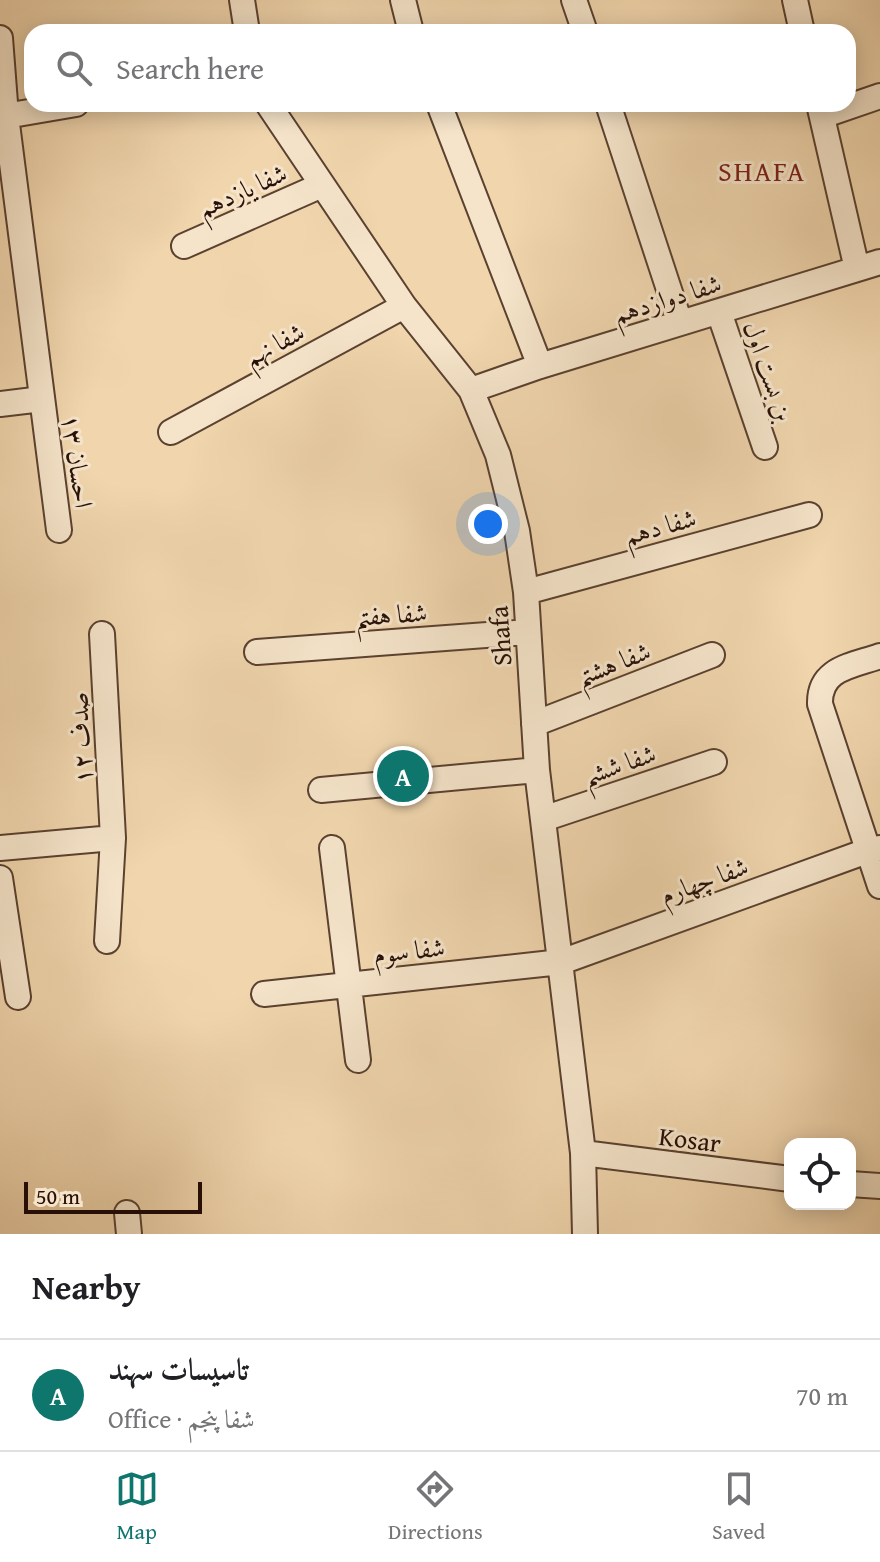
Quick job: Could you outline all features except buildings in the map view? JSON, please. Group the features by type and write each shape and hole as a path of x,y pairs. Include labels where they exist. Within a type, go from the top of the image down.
{"street":[{"path":"242,0 246,24"},
{"path":"403,0 409,24"},
{"path":"574,0 582,24"},
{"path":"795,0 800,24"},
{"name":"احسان ۱۳","path":"0,38 3,116 59,530"},
{"path":"856,102 880,96"},
{"path":"3,116 27,112"},
{"name":"Shafa","path":"273,112 404,306 471,390 498,455 517,531 526,592 537,770 583,1153 585,1234"},
{"path":"442,112 540,366"},
{"path":"611,112 680,323"},
{"path":"821,112 869,266"},
{"name":"شفا یازدهم","path":"184,246 322,185"},
{"name":"شفا دوازدهم","path":"471,390 869,266"},
{"name":"شفا نهم","path":"171,432 404,306"},
{"name":"بن بست اول","path":"719,312 765,447"},
{"path":"0,404 42,399"},
{"name":"شفا دهم","path":"526,592 809,515"},
{"name":"شفا هفتم","path":"257,652 528,632"},
{"name":"صدف ۱۲","path":"102,634 113,838 107,941"},
{"name":"شفا هشتم","path":"534,724 712,655"},
{"path":"880,656 839,670 825,680 820,691 820,704 873,849 880,886"},
{"name":"شفا ششم","path":"543,819 714,762"},
{"path":"321,790 537,770"},
{"path":"0,848 113,838"},
{"path":"332,848 358,1060"},
{"name":"شفا چهارم","path":"561,962 873,849"},
{"path":"0,878 18,997"},
{"name":"شفا سوم","path":"264,994 561,962"},
{"name":"Kosar","path":"583,1153 784,1178"},
{"path":"856,1184 880,1186"}],"place":[{"name":"تاسیسات سهند","path":"403,776"}],"district":[{"name":"SHAFA","path":"762,170"}]}
